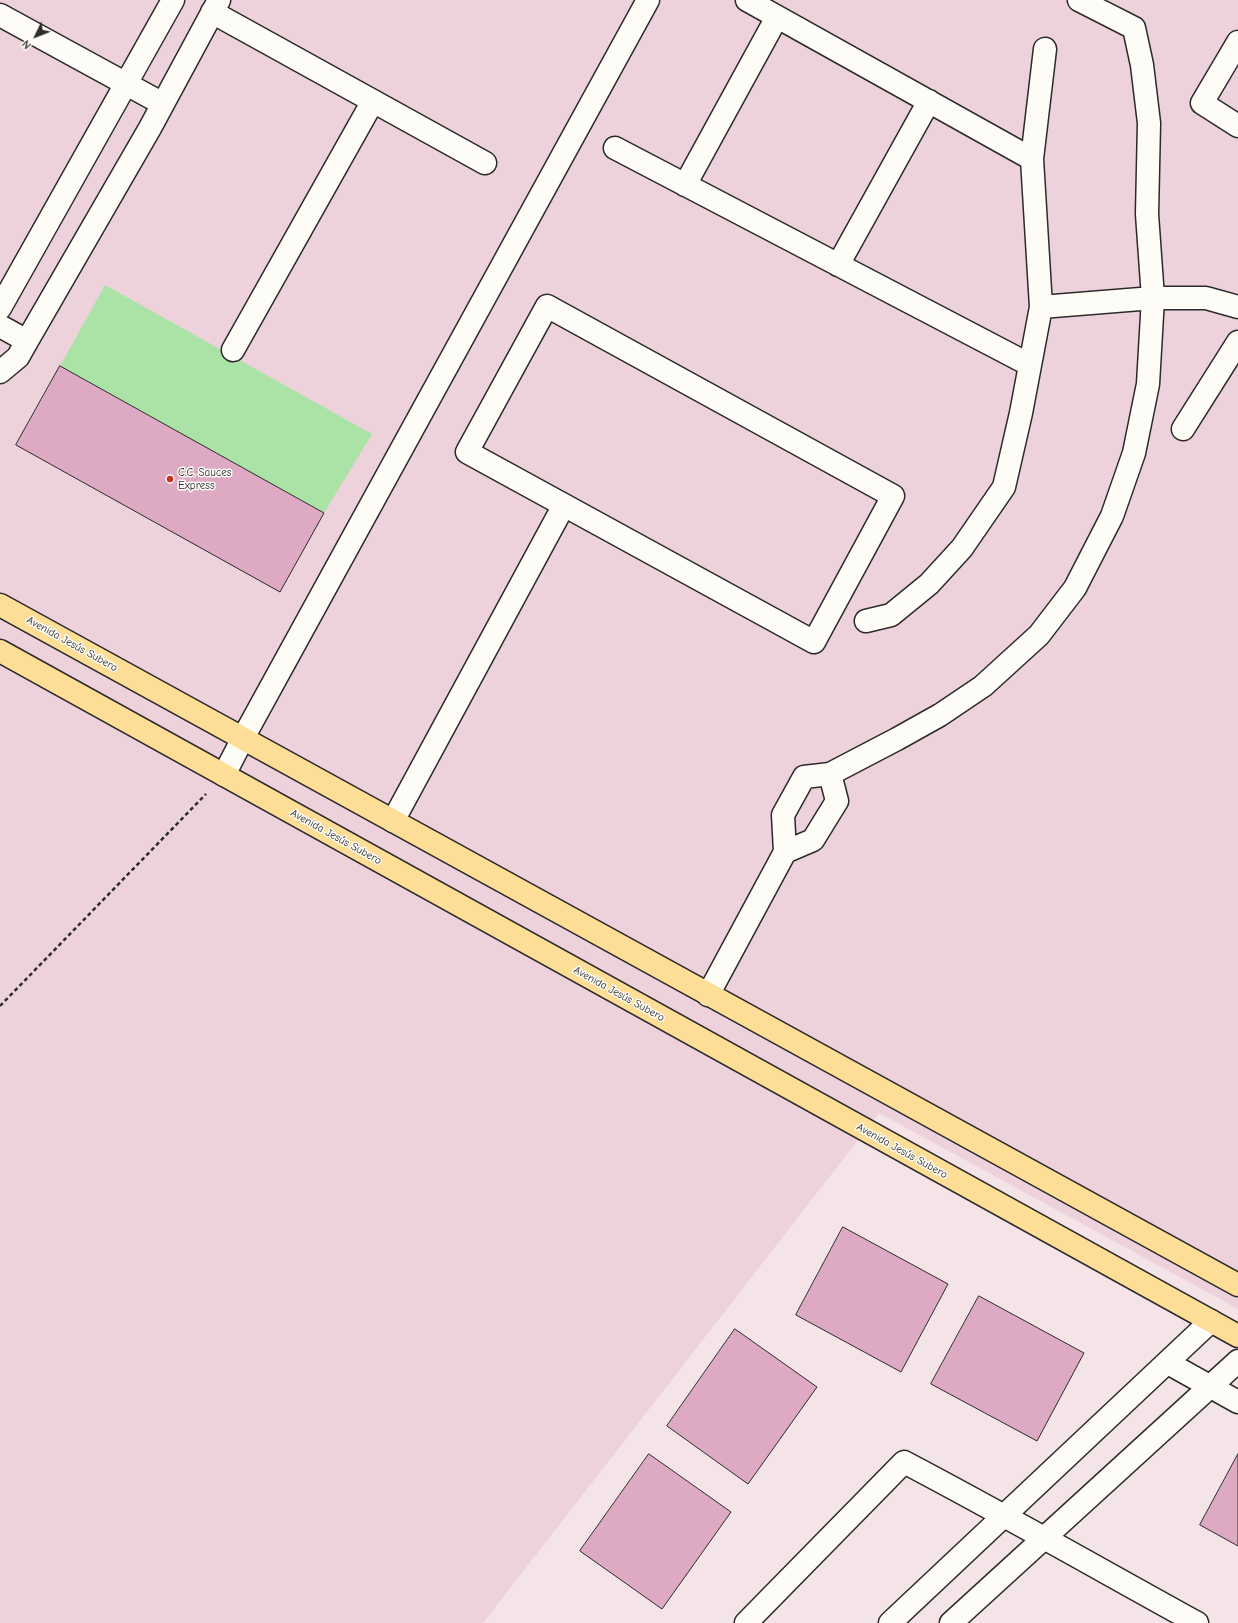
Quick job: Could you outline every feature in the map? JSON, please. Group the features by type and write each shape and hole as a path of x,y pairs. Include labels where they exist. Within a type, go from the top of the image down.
{"main road":[{"name":"Avenida Jesús Subero","path":"0,605 1238,1285"},
{"name":"Avenida Jesús Subero","path":"0,651 1238,1336"}],"street":[{"path":"0,308 173,0"},
{"path":"224,775 648,0"},
{"path":"747,0 1032,159"},
{"path":"708,995 785,852 784,815 804,777 830,774 928,722 983,686 1039,635 1075,588 1112,516 1134,453 1148,384 1153,298 1147,214 1148,123 1142,65 1134,28 1089,2"},
{"path":"0,372 18,357 163,104 216,6 373,101 484,163"},
{"path":"0,15 163,104"},
{"path":"685,185 777,17"},
{"path":"1238,42 1202,103 1238,126"},
{"path":"866,621 891,615 929,584 962,548 1004,487 1021,413 1041,307 1032,159 1045,49"},
{"path":"233,350 373,101"},
{"path":"838,266 929,101"},
{"path":"615,148 838,266 1030,365"},
{"path":"1041,307 1153,298 1206,298 1238,307"},
{"path":"547,306 894,496 814,642 564,505 467,452 547,306"},
{"path":"0,326 27,341"},
{"path":"1184,429 1238,342"},
{"path":"392,821 564,505"},
{"path":"785,852 813,840 837,801 830,774"},
{"path":"890,1623 1211,1321"},
{"path":"951,1623 1238,1361"},
{"path":"1168,1363 1238,1402"},
{"path":"746,1623 904,1462 1005,1515 1043,1539 1197,1623"}],"path":[{"path":"0,1006 224,775"}],"shaded area":[{"path":"0,0 1238,0 1238,1309 879,1113 483,1623 0,1623"}],"green space":[{"path":"105,285 372,434 324,513 60,366"}],"building":[{"name":"C.C. Sauces Express","path":"60,366 324,513 280,592 16,445"},
{"path":"843,1227 948,1284 901,1372 796,1315"},
{"path":"979,1296 1084,1353 1037,1441 931,1384"},
{"path":"735,1329 817,1387 748,1484 667,1426"},
{"path":"649,1454 731,1512 662,1609 580,1551"},
{"path":"1238,1454 1238,1546 1200,1525"}],"place":[{"name":"C.C. Sauces Express","path":"170,479"}]}
